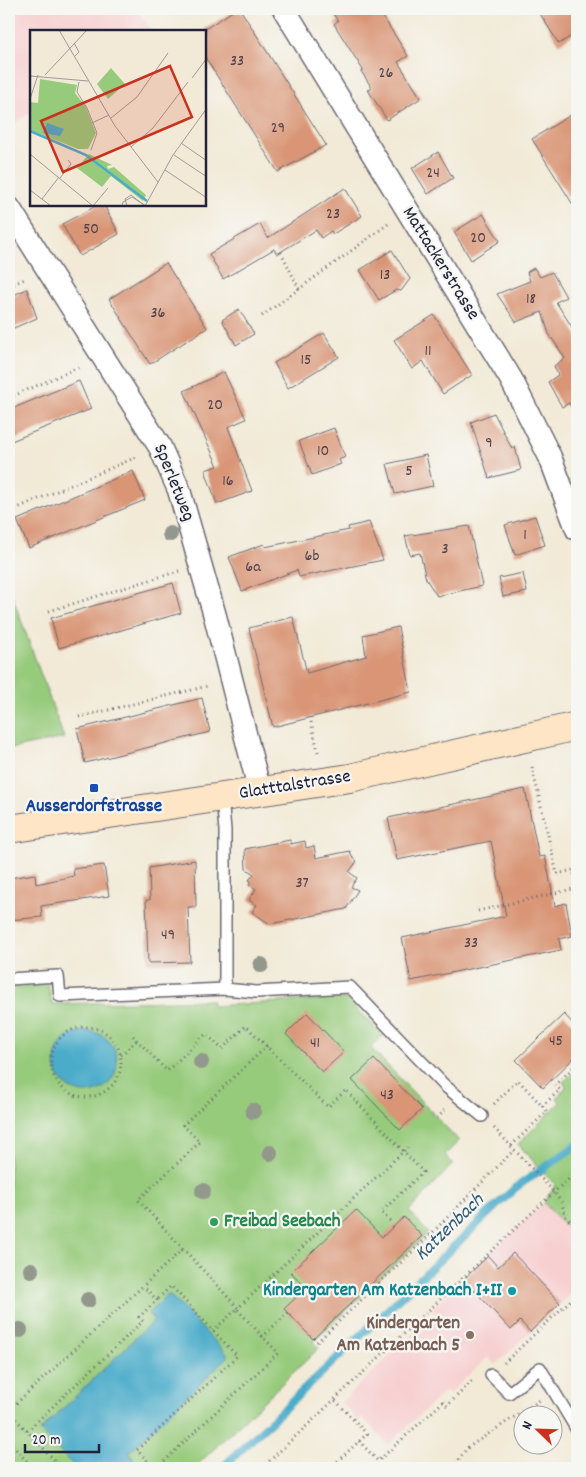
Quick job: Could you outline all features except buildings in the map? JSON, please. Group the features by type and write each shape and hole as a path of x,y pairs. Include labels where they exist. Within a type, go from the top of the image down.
{"main road":[{"name":"Glatttalstrasse","path":"9,828 350,778 577,726"}],"street":[{"name":"Mattackerstrasse","path":"284,9 520,395 550,457 577,529"},
{"name":"Sperletweg","path":"9,208 46,270 69,300 160,447 179,490 201,564 260,792"}],"lane":[{"path":"222,798 225,830 224,989"},
{"path":"9,979 58,976 60,996 224,989 256,992 350,987 444,1086 482,1116"},
{"path":"491,1375 508,1393 540,1368 555,1390 577,1430"}],"path":[{"path":"262,316 407,211"},
{"path":"281,252 299,289"},
{"path":"9,398 104,356"},
{"path":"16,509 160,447"},
{"path":"49,611 201,564"},
{"path":"79,717 231,680"},
{"path":"310,717 318,752"},
{"path":"478,911 577,886 573,870 557,874 532,767"},
{"path":"121,1055 116,1042 107,1032 91,1026 76,1028 65,1033 53,1049 52,1070 62,1088 74,1095 86,1097 100,1095 112,1086 119,1075 121,1055 137,1040"},
{"path":"133,1036 167,1071 206,1034 222,1050 246,1026 328,1107 346,1090 423,1172 381,1212 390,1221"},
{"path":"27,1431 143,1321 139,1317 171,1286 237,1356 137,1450 156,1468 278,1353 184,1248 138,1200 200,1142 183,1125 267,1046"},
{"path":"542,1106 560,1090 556,1085 577,1064"},
{"path":"511,1146 547,1111 518,1080 482,1116 554,1192 562,1203 565,1216 577,1228"},
{"path":"214,1331 408,1147"},
{"path":"318,1342 439,1226 514,1150"},
{"path":"262,1468 577,1172"},
{"path":"62,1468 9,1411 184,1248"},
{"path":"143,1286 157,1300"},
{"path":"359,1441 378,1461 443,1402 447,1406 485,1368 491,1375 577,1294"},
{"path":"262,1336 288,1313"},
{"path":"453,1468 467,1448 555,1390"},
{"path":"330,1468 367,1434 334,1399"},
{"path":"9,1442 33,1468"}],"shaded area":[{"path":"9,9 137,9 150,30 30,30 30,113 9,127"},
{"name":"Kindergarten Am Katzenbach 5","path":"544,1203 577,1238 577,1288 495,1365 488,1357 449,1394 445,1391 388,1445 362,1417 358,1421 341,1402 436,1313 432,1309"}],"green space":[{"path":"9,587 64,738 9,749"},
{"name":"Freibad Seebach","path":"48,984 52,1004 211,1000 212,1006 345,998 383,1035 371,1048 459,1141 445,1155 453,1164 409,1211 428,1233 313,1342 319,1348 194,1468 9,1468 9,988"},
{"path":"577,1070 577,1238 544,1203 555,1185 518,1144 560,1102 557,1098 566,1087 563,1082"}],"water":[{"path":"80,1031 92,1031 108,1040 115,1050 117,1062 115,1074 108,1084 92,1093 80,1093 69,1088 60,1079 55,1068 55,1056 60,1045 69,1036"},
{"path":"169,1294 229,1356 128,1453 142,1468 76,1468 40,1431 154,1320 148,1313"}],"waterway":[{"name":"Katzenbach","path":"222,1468 515,1188 577,1145"}],"place":[{"name":"Ausserdorfstrasse","path":"94,788"},
{"name":"Freibad Seebach","path":"214,1222"},
{"name":"Kindergarten Am Katzenbach I+II","path":"512,1291"},
{"name":"Kindergarten Am Katzenbach 5","path":"470,1335"}]}
